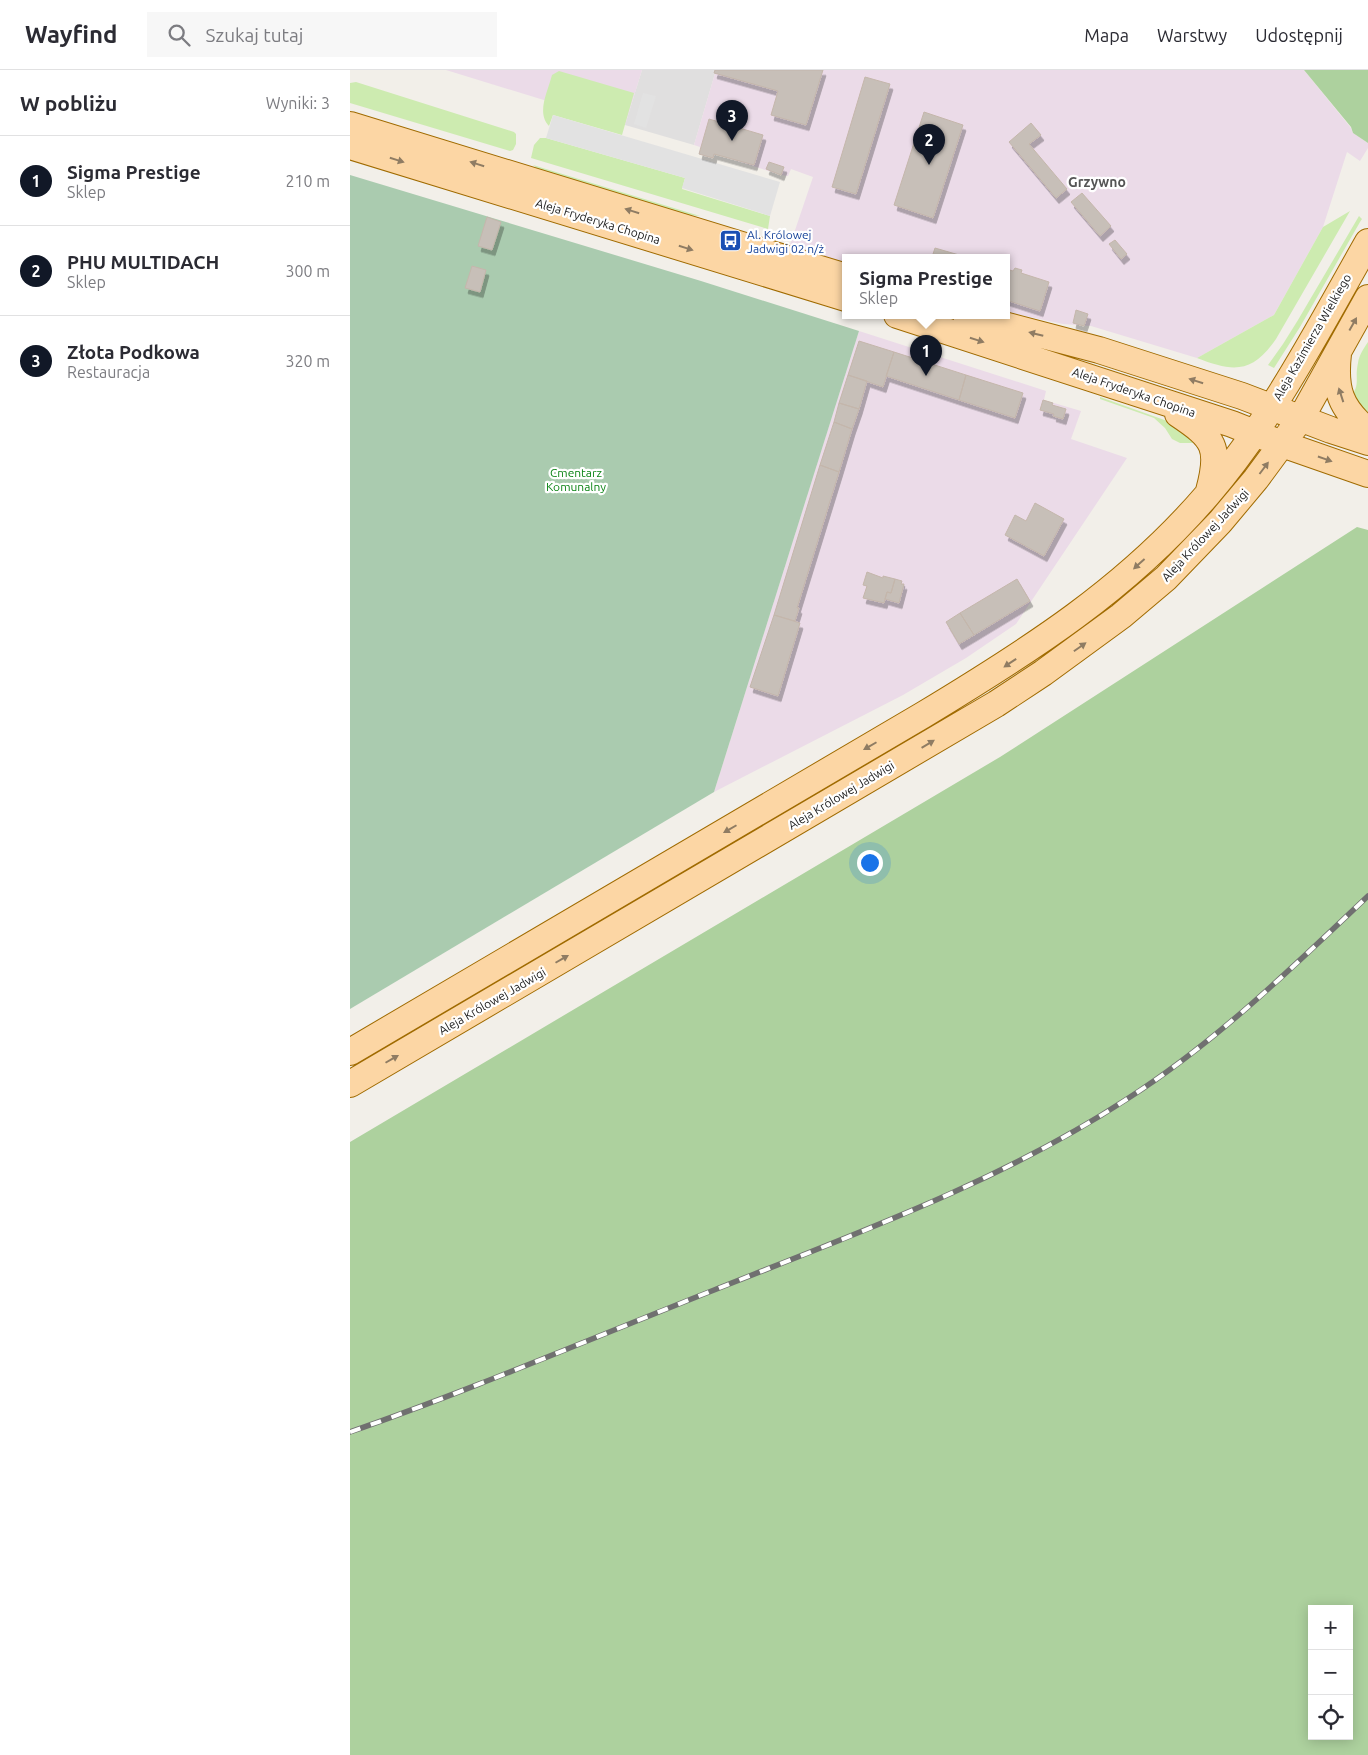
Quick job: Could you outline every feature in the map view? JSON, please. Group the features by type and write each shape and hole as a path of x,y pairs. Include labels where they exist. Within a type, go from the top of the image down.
{"main road":[{"name":"Aleja Fryderyka Chopina","path":"350,125 842,276"},
{"name":"Aleja Fryderyka Chopina","path":"350,146 842,297"},
{"name":"Aleja Kazimierza Wielkiego","path":"1254,433 1272,406 1368,242"},
{"path":"1301,418 1368,298"},
{"name":"Aleja Fryderyka Chopina","path":"909,319 1154,399 1368,474"},
{"path":"981,319 1100,350 1272,406 1368,442"},
{"path":"1338,350 1336,370 1340,398 1354,419 1368,431"},
{"path":"1154,399 1198,428 1210,441 1215,460 1214,473 1208,494"},
{"name":"Aleja Królowej Jadwigi","path":"350,1084 996,704 1043,673 1103,630 1166,578 1220,522 1256,479 1301,418"},
{"path":"350,1052 1004,667 1078,615 1161,544 1208,494 1254,433"}],"shaded area":[{"path":"446,70 642,70 625,125"},
{"path":"642,70 716,70 694,145 625,125"},
{"path":"716,70 1304,70 1353,133 1368,143 1368,148 1360,161 1347,152 1323,227 1274,315 1197,358 1091,326 1063,324 1010,313 1010,254 842,254 842,262 790,245 813,177 791,169 788,176 781,175 715,154 713,158 699,154 700,147 694,145"},
{"path":"643,93 656,96 646,128 634,124"},
{"path":"553,115 780,182 770,216 682,188 685,178 546,138"},
{"path":"859,331 1046,391 1044,400 1081,411 1071,439 1127,458 1016,624 966,658 903,695 714,792"}],"green space":[{"path":"1304,70 1368,70 1368,143 1353,133 1351,127"},
{"path":"559,71 634,93 622,135 553,115 549,126 543,115 544,102 552,75"},
{"path":"356,82 514,132 516,134 516,144 513,150 510,151 350,103 350,83"},
{"path":"540,138 546,138 685,178 682,189 770,216 768,229 531,158 534,145"},
{"path":"533,165 700,216 676,214 543,173"},
{"name":"Cmentarz Komunalny","path":"350,175 701,281 859,331 714,792 350,1009"},
{"path":"1350,211 1276,339 1259,359 1241,367 1231,367 1221,366 1197,358 1274,315 1323,227"},
{"path":"1359,216 1362,219 1300,327 1274,368 1268,365 1298,320"},
{"path":"1368,342 1368,422 1348,400 1355,390 1359,360"},
{"path":"1100,397 1184,427 1201,443 1180,443 1172,439 1165,428 1154,418 1100,399"},
{"path":"1357,527 1368,530 1368,1755 350,1755 350,1142 1000,757"}],"building":[{"path":"715,70 823,70 806,125 771,115 778,91 714,73"},
{"path":"865,77 890,84 856,194 832,187"},
{"path":"924,112 963,125 933,218 894,205"},
{"path":"709,119 763,135 754,165 714,154 713,158 699,154"},
{"path":"1031,123 1041,135 1029,144 1067,189 1056,198 1009,142"},
{"path":"769,162 784,167 781,175 766,169"},
{"path":"1082,193 1111,226 1100,236 1071,202"},
{"path":"487,217 501,222 492,250 478,246"},
{"path":"1115,240 1127,254 1121,259 1109,244"},
{"path":"935,248 956,254 933,254"},
{"path":"472,266 486,270 480,292 465,288"},
{"path":"1015,268 1022,270 1021,273 1049,282 1040,311 1010,301 1010,270 1013,271"},
{"path":"1076,310 1088,314 1084,326 1073,323"},
{"path":"859,341 894,352 883,387 848,375"},
{"path":"894,352 966,375 959,400 886,376"},
{"path":"848,375 867,381 859,409 839,403"},
{"path":"966,375 1023,393 1015,418 959,400"},
{"path":"1043,400 1066,409 1063,419 1040,410"},
{"path":"839,403 859,409 852,429 834,422"},
{"path":"834,422 852,429 839,472 820,465"},
{"path":"820,465 839,472 797,608 799,608 795,621 774,615"},
{"path":"1035,503 1064,519 1044,556 1005,535 1015,515 1026,521"},
{"path":"867,572 883,578 883,576 895,579 891,593 887,592 884,603 863,598 867,586 863,585"},
{"path":"895,579 902,581 901,584 904,584 899,603 885,599 887,592 891,593"},
{"path":"1017,579 1030,601 974,635 960,613"},
{"path":"960,613 974,635 959,644 946,622"},
{"path":"774,615 800,623 778,696 750,687"}],"railway":[{"path":"350,1432 485,1382 870,1228 923,1206 1027,1157 1127,1099 1192,1053 1252,1003 1368,896"}],"place":[{"name":"Złota Podkowa","path":"732,141"},
{"name":"PHU MULTIDACH","path":"929,165"},
{"name":"Al. Królowej Jadwigi 02 n/ż","path":"731,241"},
{"name":"Sigma Prestige","path":"926,376"}],"district":[{"name":"Grzywno","path":"1097,182"}]}
